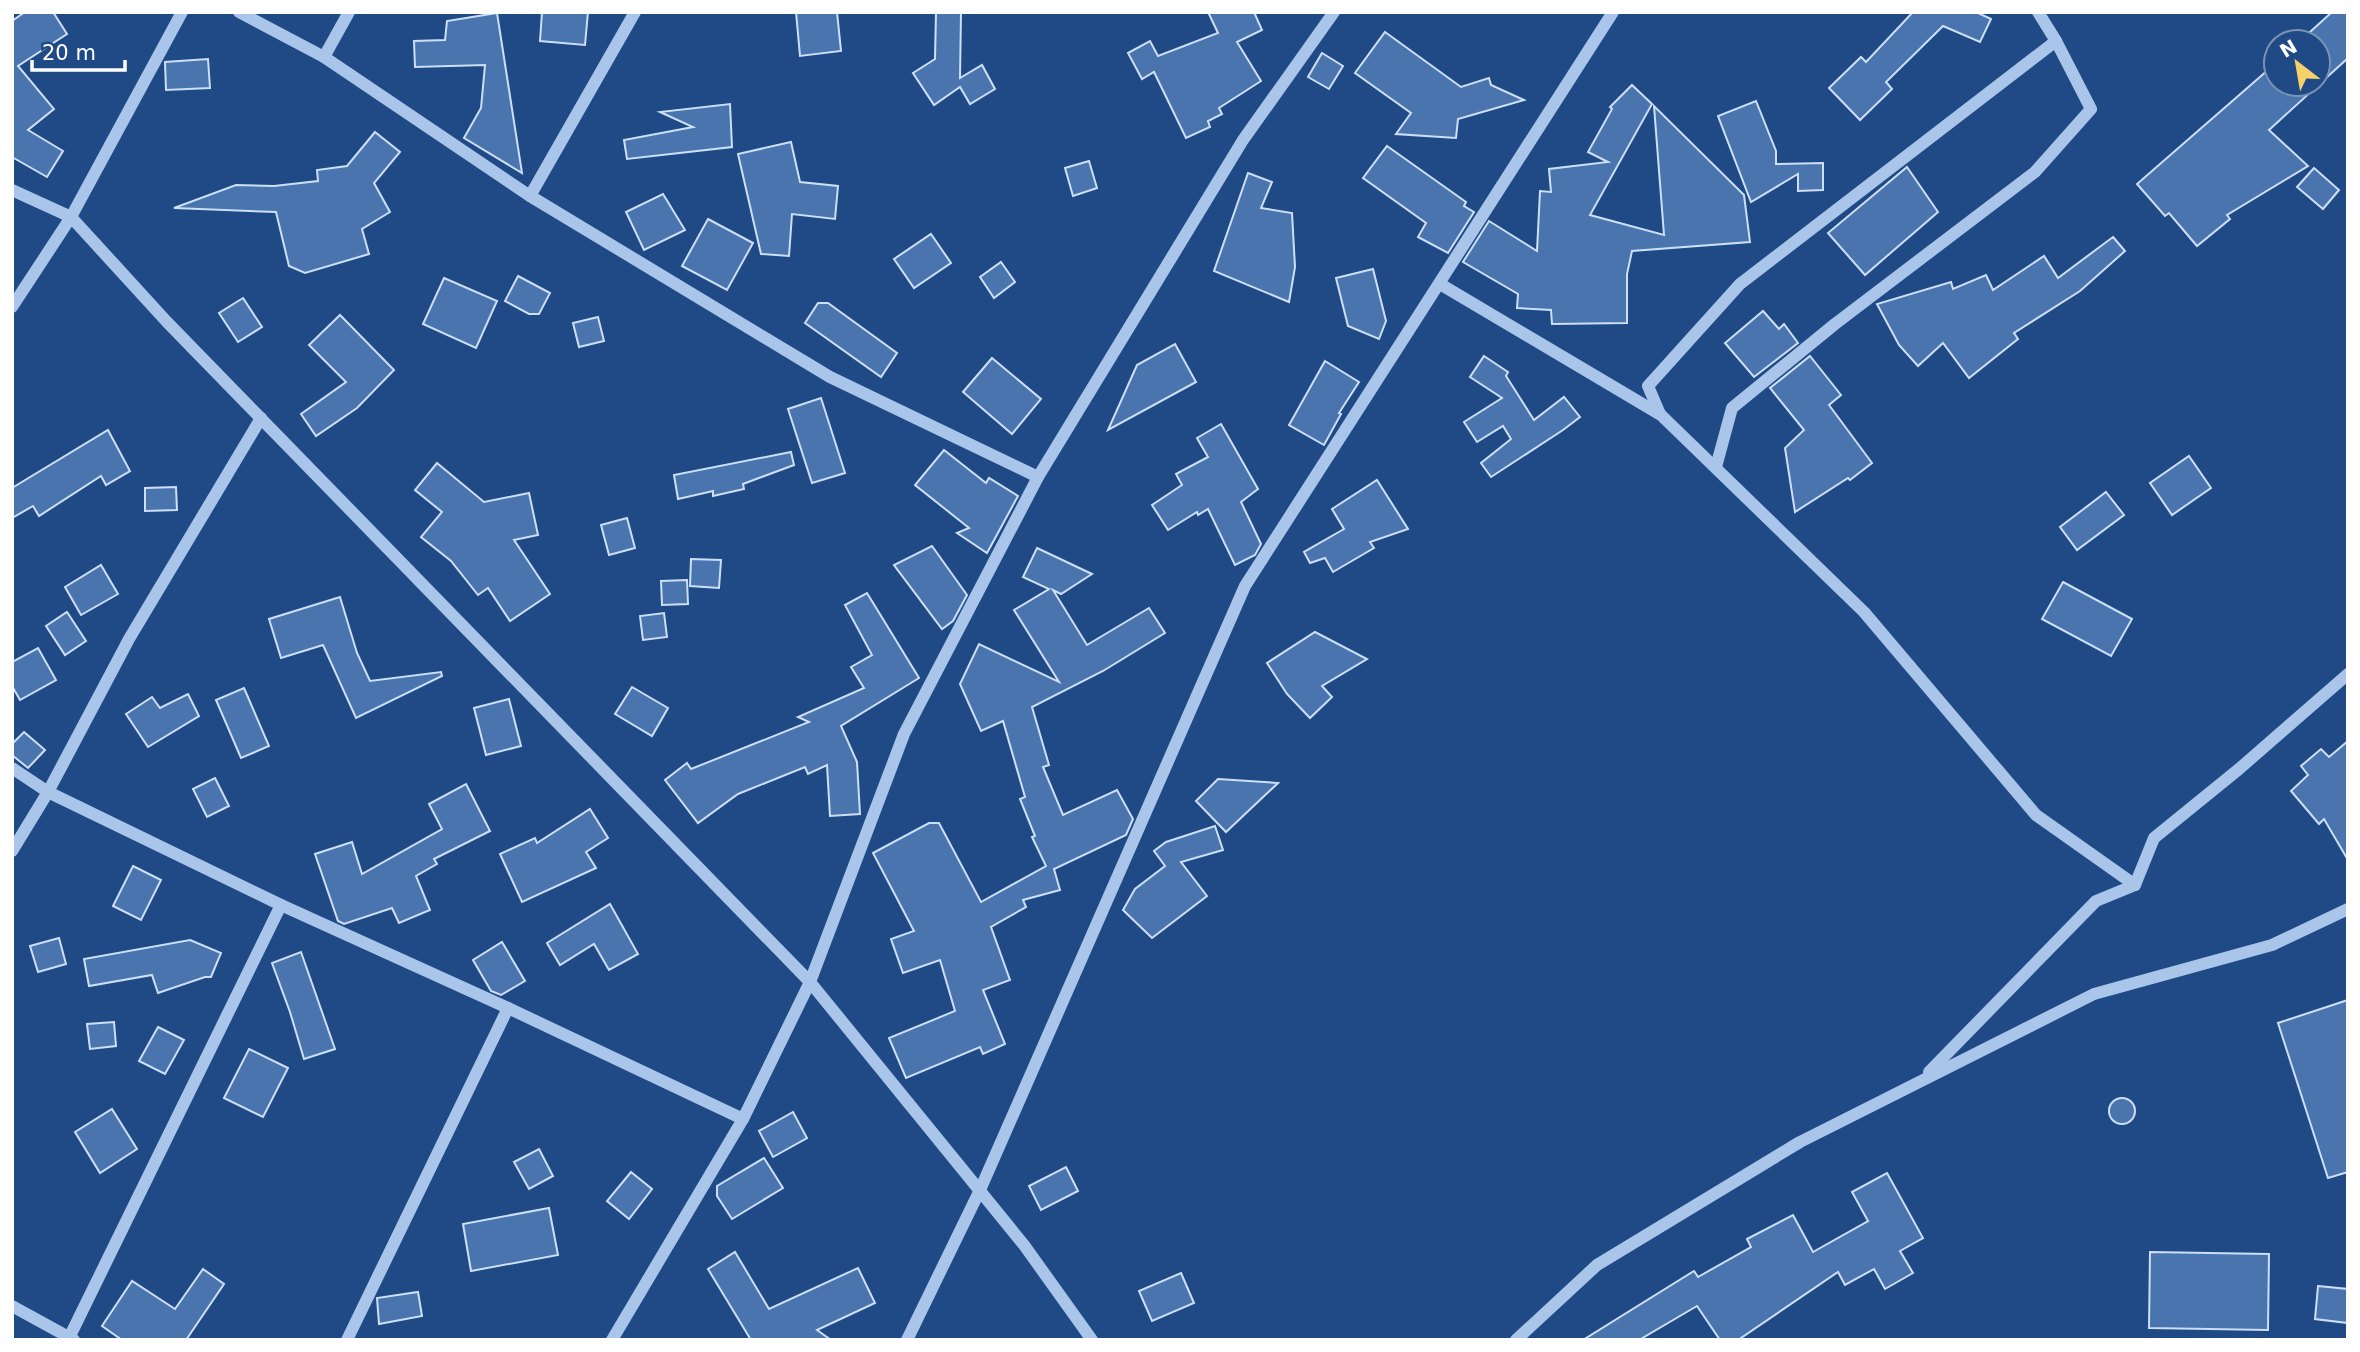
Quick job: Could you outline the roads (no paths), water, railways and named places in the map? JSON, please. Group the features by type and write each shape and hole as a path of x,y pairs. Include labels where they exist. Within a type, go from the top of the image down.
{"street":[{"path":"12,307 72,217 182,12"},
{"path":"239,12 324,57 530,196 830,377 1038,477"},
{"path":"324,57 349,12"},
{"path":"530,196 635,12"},
{"path":"612,1340 743,1119 810,982 904,734 1038,477 1243,140 1334,12"},
{"path":"907,1340 980,1190 1245,586 1613,12"},
{"path":"1716,467 1732,408 1835,324 2035,172 2091,109 2038,12"},
{"path":"1661,415 1648,386 1740,284 2056,41"},
{"path":"12,190 72,217 167,322 810,982 1024,1245 1092,1340"},
{"path":"1440,284 1661,415 1864,612 2036,815 2135,884"},
{"path":"12,851 48,792 129,639 261,418"},
{"path":"1922,1080 2096,901 2135,884 2154,838 2239,769 2348,674"},
{"path":"12,768 48,792 281,905 743,1119"},
{"path":"12,1306 70,1339 281,905"},
{"path":"1516,1340 1597,1265 1800,1142 2094,994 2272,944 2348,909"},
{"path":"347,1340 508,1008"}]}
